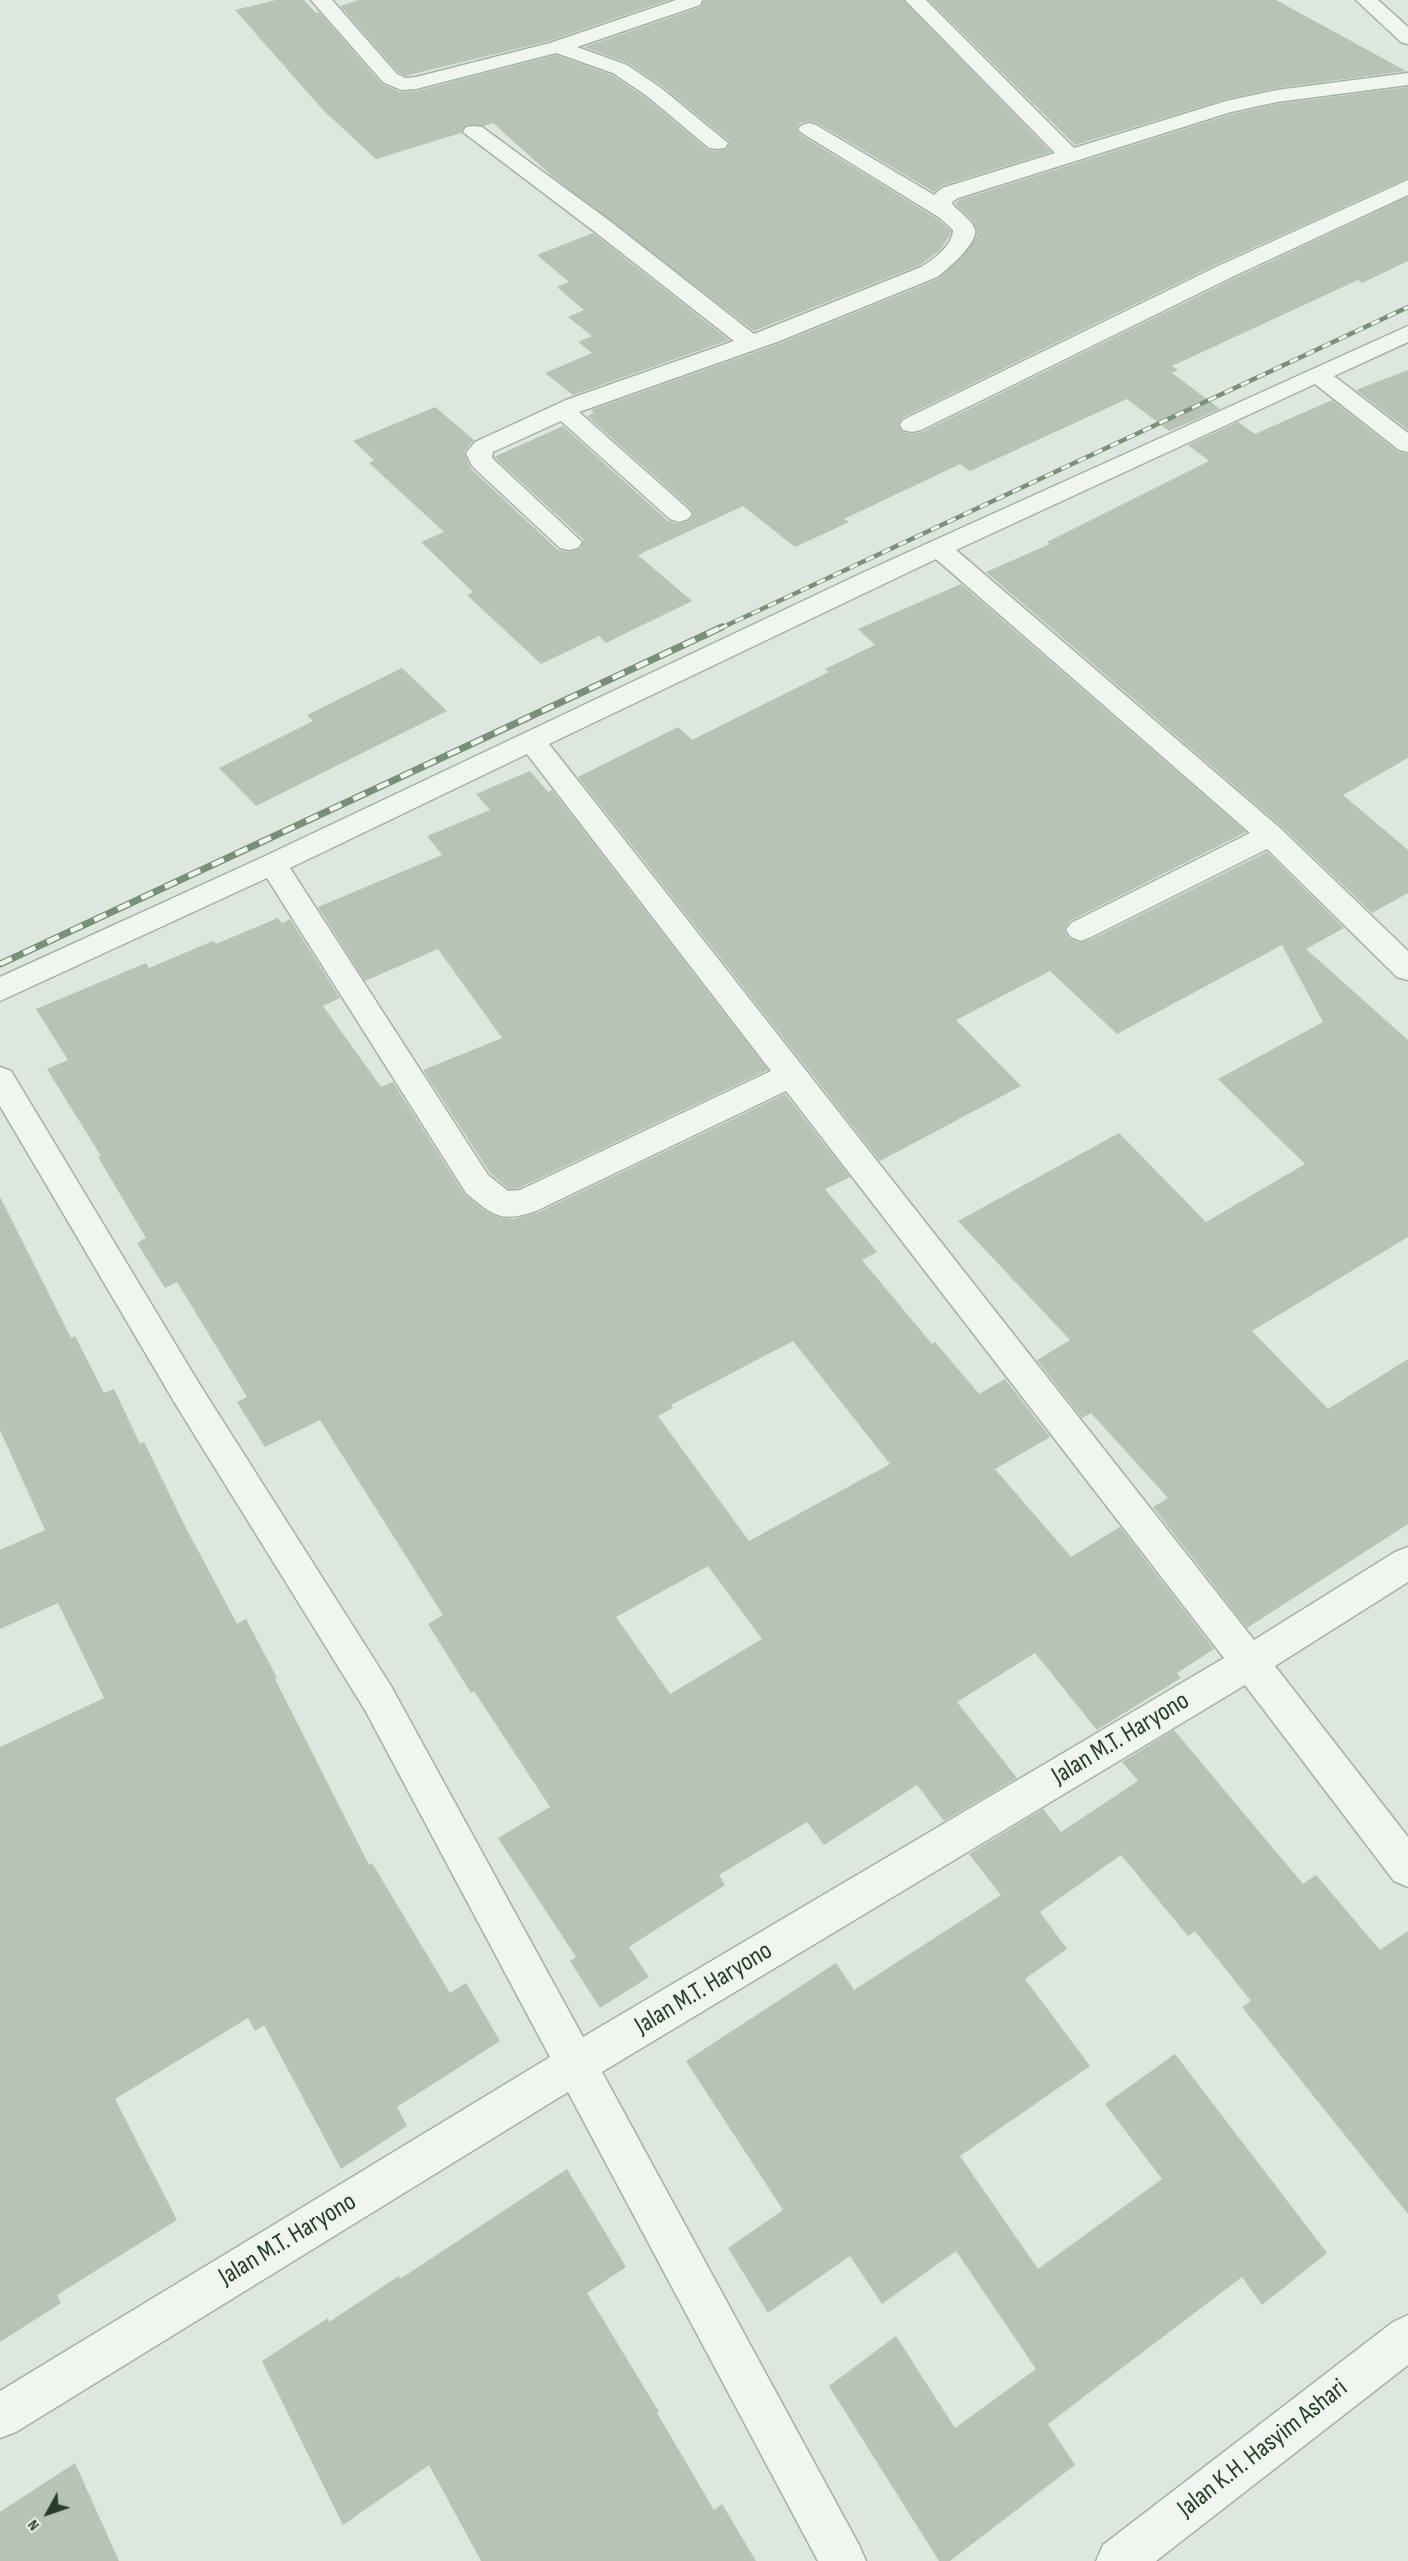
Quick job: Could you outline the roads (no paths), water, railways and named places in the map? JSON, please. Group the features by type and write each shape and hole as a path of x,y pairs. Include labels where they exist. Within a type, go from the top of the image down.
{"street":[{"path":"321,0 390,78 401,84 416,83 556,47 693,2"},
{"path":"915,0 1070,156"},
{"path":"1366,0 1408,38"},
{"path":"556,47 620,69 654,92 717,143"},
{"path":"569,542 481,461 478,453 484,447 574,405 769,338 929,272 942,264 964,237 964,229 942,207 941,200 950,193 1236,105 1277,96 1408,79"},
{"path":"809,129 948,213"},
{"path":"474,132 603,227 750,343"},
{"path":"912,425 1224,272 1408,187"},
{"path":"0,990 273,864 871,579 1408,333"},
{"path":"1318,375 1408,445"},
{"path":"566,410 573,420 679,514"},
{"path":"940,549 1270,835 1408,969"},
{"path":"532,741 790,1077 1250,1662 1408,1868"},
{"path":"1081,930 1270,835"},
{"path":"273,864 477,1185 502,1205 525,1202 790,1077"},
{"path":"0,1079 188,1395 378,1698 843,2561"},
{"name":"Jalan M.T. Haryono","path":"0,2416 575,2066 1250,1662 1408,1563"},
{"name":"Jalan K.H. Hasyim Ashari","path":"1119,2561 1408,2337"}],"railway":[{"path":"719,629 1408,307"},
{"path":"0,964 722,627"}]}
